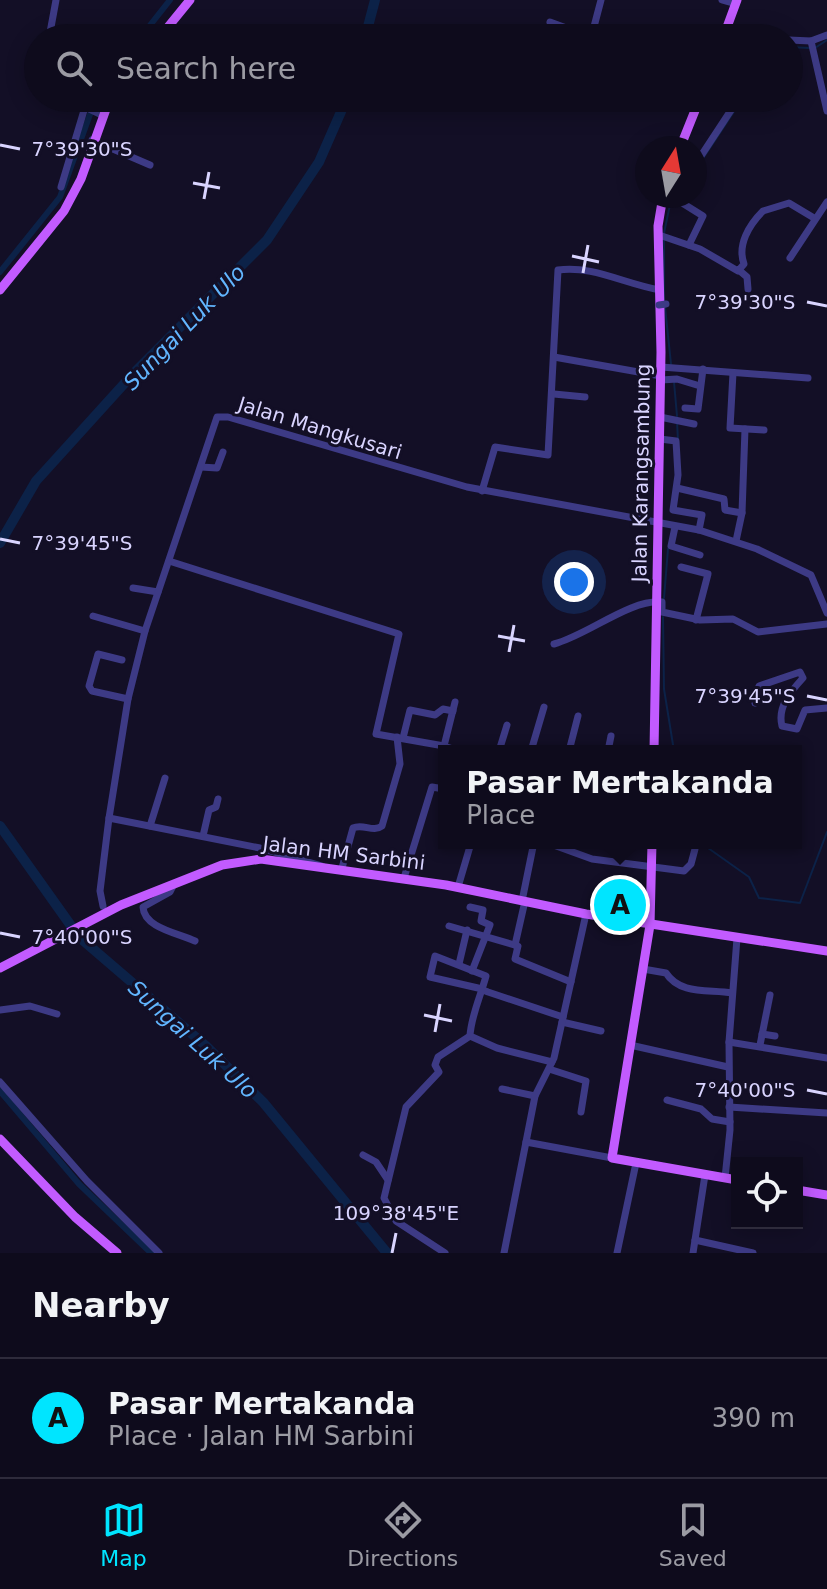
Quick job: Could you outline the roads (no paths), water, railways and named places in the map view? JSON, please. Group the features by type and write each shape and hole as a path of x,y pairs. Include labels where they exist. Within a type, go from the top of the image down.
{"main road":[{"path":"170,24 190,0"},
{"path":"728,24 737,2"},
{"path":"0,290 64,211 81,179 92,140 93,112"},
{"path":"685,136 694,112"},
{"name":"Jalan Karangsambung","path":"654,745 658,601 669,526 660,439 667,374 660,290 663,208"},
{"path":"652,849 650,925 612,1158 731,1179"},
{"name":"Jalan HM Sarbini","path":"0,968 101,910 247,860 342,868 458,887 650,925 827,951"},
{"path":"0,1139 75,1217 117,1253"},
{"path":"803,1191 827,1195"}],"street":[{"path":"52,24 56,0"},
{"path":"594,24 601,0"},
{"path":"722,0 737,2"},
{"path":"550,22 556,24"},
{"path":"803,43 812,45 827,35"},
{"path":"812,45 827,111"},
{"path":"61,187 92,112"},
{"path":"707,147 730,112"},
{"path":"92,140 150,165"},
{"path":"790,258 827,202"},
{"path":"740,271 744,264 740,251 763,211 789,203 814,218"},
{"path":"689,245 703,216 690,208"},
{"path":"662,236 689,245 740,271 747,277 748,289"},
{"path":"482,491 495,447 548,455 554,394 558,270 592,270 623,283 660,290"},
{"path":"554,357 667,374 700,386"},
{"path":"667,374 703,369 808,378"},
{"path":"685,408 697,410 703,369"},
{"path":"733,373 730,426 764,430"},
{"path":"554,394 585,397"},
{"name":"Jalan Mangkusari","path":"101,910 100,891 109,818 128,699 145,631 201,467 213,422 224,416 482,491 699,530 736,541 811,575 827,613"},
{"path":"660,417 694,424"},
{"path":"736,541 742,513 745,429"},
{"path":"660,439 676,440 680,460 673,510 702,515 699,530"},
{"path":"201,467 217,468 223,452"},
{"path":"677,488 724,499 725,510 742,513"},
{"path":"669,526 671,546 700,555"},
{"path":"169,561 399,634 376,733 438,745"},
{"path":"681,567 708,574 696,620"},
{"path":"133,588 158,592"},
{"path":"554,644 575,638 644,603 658,601 662,602 664,613 696,620 730,619 758,632 827,624"},
{"path":"93,616 145,631"},
{"path":"122,660 98,654 89,686 92,691 128,699"},
{"path":"755,703 759,686 800,672 803,678 786,699 780,717 782,726 797,729 805,710 827,708"},
{"path":"444,745 455,702"},
{"path":"533,745 544,707"},
{"path":"342,868 353,828 382,826 400,764 400,738 410,710 435,715 443,709 453,711"},
{"path":"571,745 578,716"},
{"path":"501,745 507,725"},
{"path":"609,745 611,736"},
{"path":"150,826 165,778"},
{"path":"404,878 432,787 438,788"},
{"path":"203,836 209,810 218,799"},
{"path":"109,818 300,857 322,866"},
{"path":"458,887 469,849"},
{"path":"515,945 533,849"},
{"path":"564,849 592,859 684,871 691,864 695,849"},
{"path":"174,884 170,892 142,910 149,923 195,941"},
{"path":"470,907 483,910 481,921 490,925 472,971"},
{"path":"504,1253 535,1096 551,1066 586,914"},
{"path":"449,926 518,946 515,959 571,982"},
{"path":"459,964 467,930"},
{"path":"725,1178 730,1122 729,1042 737,938"},
{"path":"445,1253 394,1219 384,1201 406,1107 439,1072 435,1065 438,1057 470,1036 483,989 486,976 435,956 429,976 483,989 601,1031"},
{"path":"643,969 666,973 672,981 688,989 732,993"},
{"path":"760,1045 770,995"},
{"path":"0,1010 30,1006 57,1014"},
{"path":"762,1034 775,1036"},
{"path":"470,1036 586,1081 581,1112"},
{"path":"729,1042 827,1058"},
{"path":"630,1045 728,1067"},
{"path":"0,1082 87,1181 159,1253"},
{"path":"502,1089 535,1096"},
{"path":"667,1100 701,1109 712,1119 730,1122"},
{"path":"729,1107 827,1113"},
{"path":"526,1142 612,1158"},
{"path":"363,1155 376,1162 388,1180"},
{"path":"617,1253 636,1163"},
{"path":"693,1253 705,1175"},
{"path":"695,1240 753,1253"}],"waterway":[{"path":"151,24 170,0"},
{"name":"Sungai Luk Ulo","path":"369,24 375,0"},
{"path":"815,48 827,40"},
{"path":"803,48 809,48"},
{"path":"0,272 60,197 91,112"},
{"name":"Sungai Luk Ulo","path":"0,543 36,481 133,374 267,240 319,162 341,112"},
{"path":"707,152 734,112"},
{"path":"664,233 669,208"},
{"path":"664,239 664,301"},
{"path":"665,307 671,364"},
{"path":"674,382 677,416"},
{"path":"677,422 678,440"},
{"path":"664,598 668,549"},
{"path":"663,617 664,689 673,745"},
{"name":"Sungai Luk Ulo","path":"0,826 79,937 206,1046 263,1102 387,1253"},
{"path":"709,849 749,877 759,898 800,903 827,832"},
{"path":"0,1091 79,1184 151,1253"}],"place":[{"name":"Pasar Mertakanda","path":"620,905"}]}
